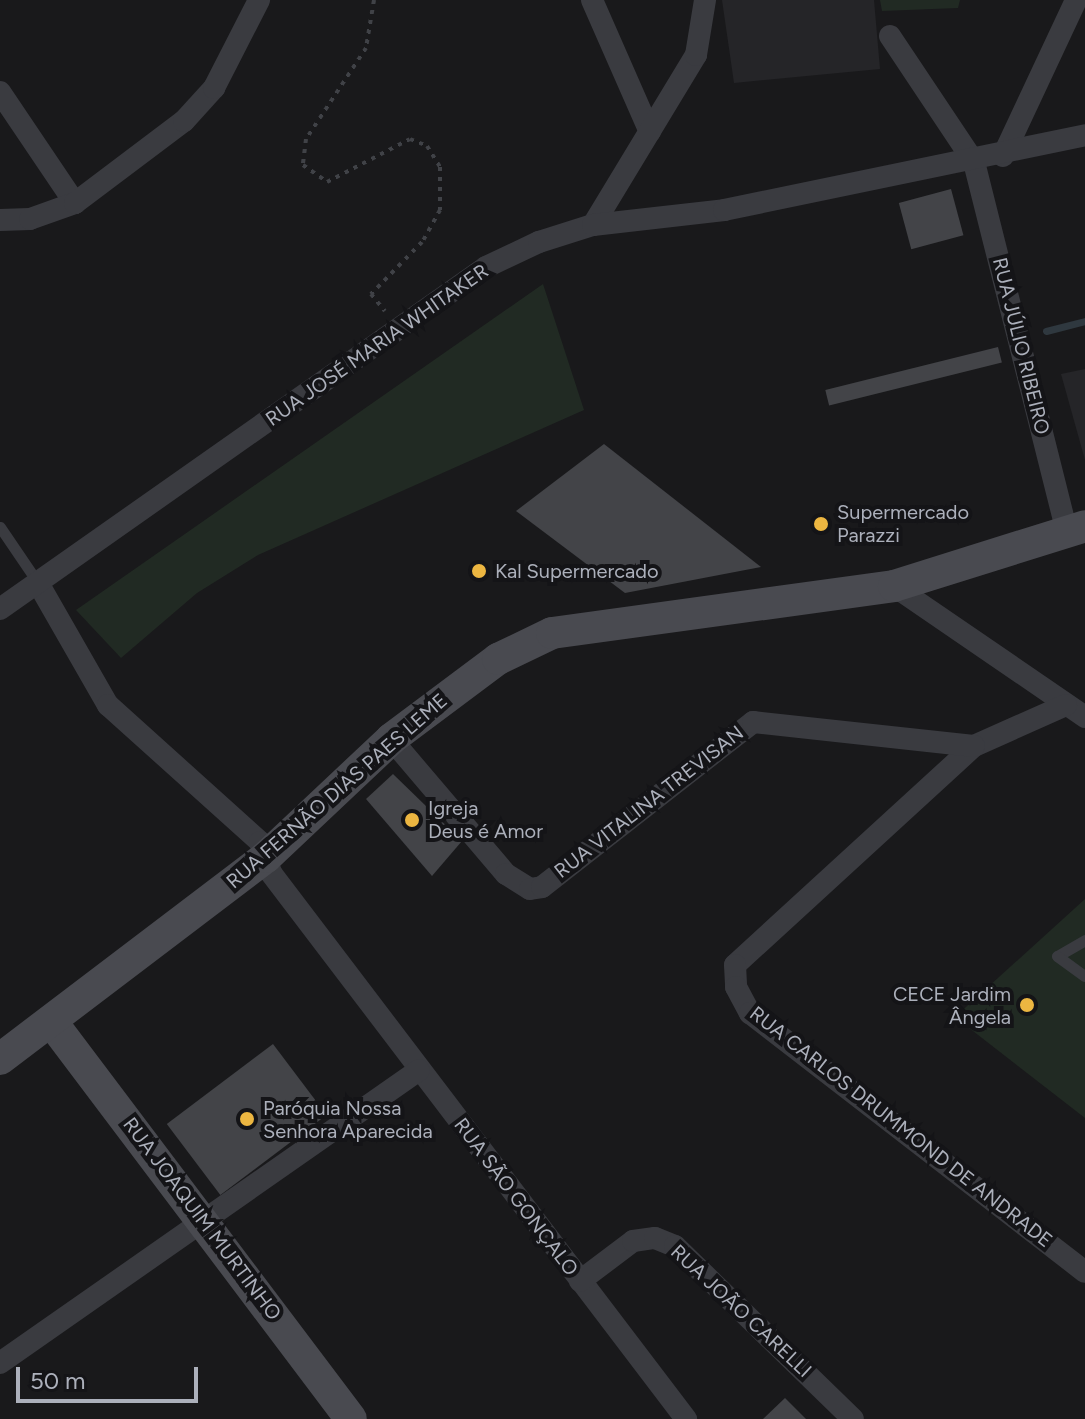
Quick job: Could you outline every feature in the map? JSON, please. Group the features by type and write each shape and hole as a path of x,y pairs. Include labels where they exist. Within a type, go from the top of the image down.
{"main road":[{"name":"RUA FERNÃO DIAS PAES LEME","path":"0,1059 266,857 391,739 498,659 552,633 894,586 1076,528"},
{"name":"RUA JOAQUIM MURTINHO","path":"51,1021 206,1222 351,1419"}],"street":[{"path":"0,220 30,219 75,203 184,121 214,88 259,0"},
{"path":"592,0 650,132"},
{"path":"593,225 696,55 705,0"},
{"path":"1003,156 1076,0"},
{"name":"RUA JÚLIO RIBEIRO","path":"890,36 974,162 1076,528"},
{"path":"0,92 75,203"},
{"name":"RUA JOSÉ MARIA WHITAKER","path":"0,609 486,267 593,225 724,210 1003,156 1085,135"},
{"name":"RUA SÃO GONÇALO","path":"38,583 108,705 260,842 271,873 686,1419"},
{"path":"894,586 1076,711"},
{"name":"RUA CARLOS DRUMMOND DE ANDRADE","path":"1076,711 974,746 758,936 735,965 736,987 750,1013 1085,1272"},
{"name":"RUA VITALINA TREVISAN","path":"391,739 506,874 530,889 542,887 753,722 974,746"},
{"path":"0,1363 206,1222 419,1070"},
{"name":"RUA JOÃO CARELLI","path":"580,1281 633,1241 655,1238 675,1246 853,1419"}],"lane":[{"path":"0,527 38,583"},
{"path":"1085,940 1057,956 1085,976"}],"path":[{"path":"374,0 366,48 306,139 303,165 327,182 410,139 427,146 440,167 440,210 422,242 371,294 399,328"}],"shaded area":[{"path":"722,0 874,0 880,69 734,83"},
{"path":"880,0 960,0 958,8 882,11"},
{"path":"543,284 584,410 258,555 197,593 121,658 76,610"},
{"path":"1085,369 1085,460 1061,374"},
{"name":"CECE Jardim Ângela","path":"1085,899 1085,1118 955,1017"}],"building":[{"path":"951,189 963,235 911,249 899,203"},
{"path":"998,347 1002,363 829,406 825,390"},
{"path":"604,444 761,567 625,593 516,511"},
{"name":"Igreja Deus é Amor","path":"393,774 462,841 432,876 366,799"},
{"name":"Paróquia Nossa Senhora Aparecida","path":"273,1044 327,1115 220,1195 167,1124"},
{"path":"785,1398 806,1419 763,1419"}],"waterway":[{"path":"1046,331 1085,321"}],"place":[{"name":"Supermercado Parazzi","path":"821,524"},
{"name":"Kal Supermercado","path":"479,571"},
{"name":"Igreja Deus é Amor","path":"412,820"},
{"name":"CECE Jardim Ângela","path":"1027,1005"},
{"name":"Paróquia Nossa Senhora Aparecida","path":"247,1119"}]}
